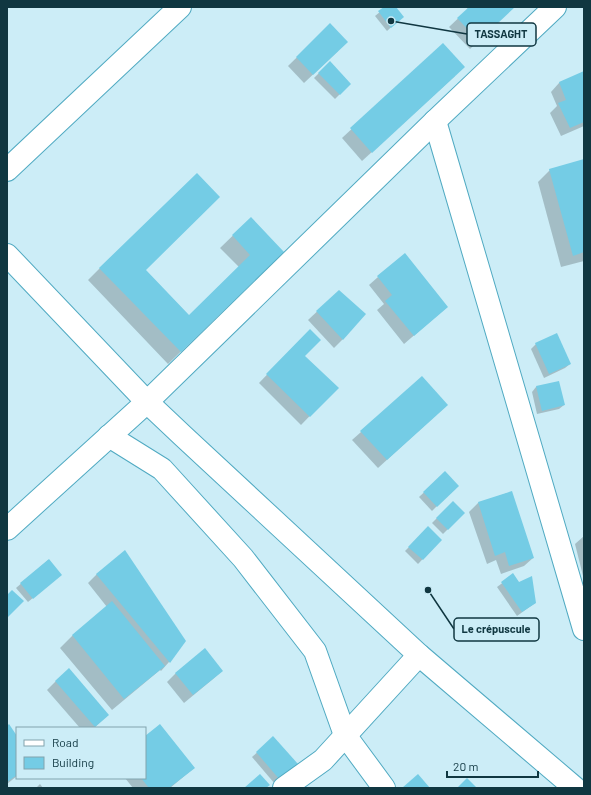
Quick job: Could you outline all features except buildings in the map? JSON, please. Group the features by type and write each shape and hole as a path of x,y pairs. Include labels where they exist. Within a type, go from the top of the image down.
{"street":[{"path":"7,170 180,7"},
{"path":"7,529 147,402 435,121 555,7"},
{"path":"435,121 584,629"},
{"path":"7,255 147,402 419,655 575,788"},
{"path":"109,436 162,469 243,558 315,652 345,735 384,788"},
{"path":"284,788 323,760 419,655"}],"place":[{"name":"TASSAGHT","path":"391,21"},
{"name":"Le crépuscule","path":"428,590"}]}
